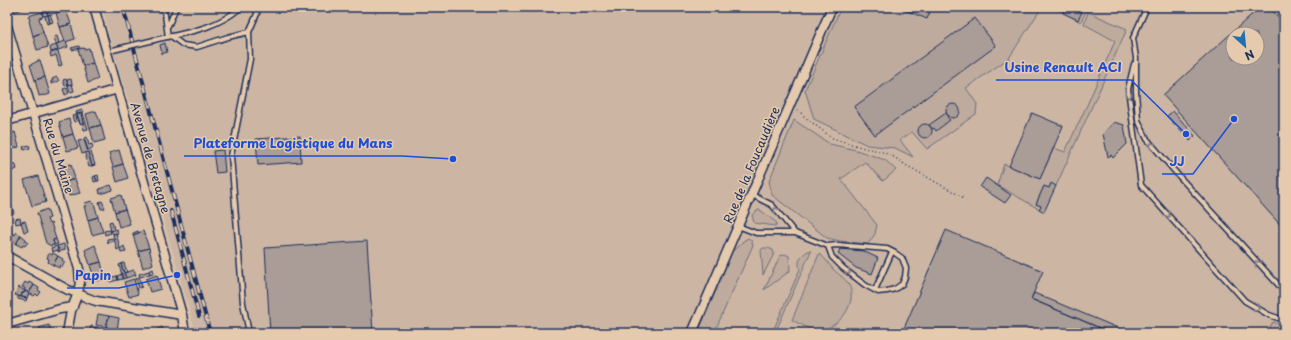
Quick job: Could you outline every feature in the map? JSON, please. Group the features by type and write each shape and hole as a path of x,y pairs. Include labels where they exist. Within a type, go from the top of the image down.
{"street":[{"name":"Avenue de Bretagne","path":"94,7 110,51 118,89 186,333"},
{"name":"Rue de la Foucaudière","path":"692,333 832,7"},
{"name":"Rue du Maine","path":"7,26 79,268 80,282 78,293 71,310 67,333"},
{"path":"7,121 118,89"},
{"path":"7,256 68,290 96,301 182,315"},
{"path":"7,324 73,306"}],"lane":[{"path":"162,7 169,36 183,45 198,47 228,36 249,32"},
{"path":"167,27 176,7"},
{"path":"110,51 207,27 220,22 241,7"},
{"path":"249,333 243,303 231,156 250,58 249,32 257,14 256,7"},
{"path":"1146,7 1133,38 1136,58 1138,120 1147,139 1284,291"},
{"path":"1136,58 1128,89 1141,185 1245,301 1268,315 1284,320"},
{"path":"752,195 772,205 794,233"},
{"path":"738,226 756,233 794,233 828,246 837,245 887,249 902,258 906,268 905,277 902,284 887,292 878,292 865,285 843,268 832,257 828,246"},
{"path":"875,290 892,252"}],"path":[{"path":"792,103 805,117 832,138 864,148 880,151 894,157 964,198"}],"shaded area":[{"path":"102,7 1284,7 1284,333 196,333 131,107 116,61"},
{"path":"841,7 1042,7 1009,58 966,88 977,104 976,114 927,149 912,132 900,140 913,157 895,148 867,145 814,119 805,90"},
{"path":"1052,7 1077,7 1086,11 1081,22"},
{"path":"1088,12 1127,29 1056,186 1051,184 1049,188 1044,186 1036,204 1041,206 1039,209 997,185 1004,164 1040,179 1054,148 1065,152 1115,41 1084,24"},
{"path":"794,120 830,144 856,150 885,160 896,170 883,181 865,162 841,179 877,225 875,234 868,244 827,238 772,195 769,181"},
{"path":"758,210 777,223 776,225 754,223 752,215"},
{"path":"748,238 751,240 753,245 714,333 698,333 732,252"},
{"path":"763,248 773,250 774,254 763,275 761,250"},
{"path":"808,251 811,251 775,333 772,333 800,269 800,258"},
{"path":"785,254 789,256 790,271 764,290 780,256"},
{"path":"819,254 848,283 851,289 851,300 846,312 839,321 818,333 792,320"},
{"path":"1273,322 1284,326 1284,333 1269,333 1269,328"}],"building":[{"path":"13,7 24,7 25,8 14,12"},
{"path":"58,7 59,12 48,15 46,9"},
{"path":"898,7 932,7 927,19"},
{"path":"1065,7 1070,7 1082,12 1078,20 1063,13"},
{"path":"1260,7 1269,7 1284,23 1284,229 1163,95 1225,39 1225,66 1265,66 1265,26 1239,26"},
{"path":"46,10 48,15 43,16 42,12"},
{"path":"66,10 71,24 60,27 56,13"},
{"path":"42,12 43,17 39,18 43,32 33,36 28,16"},
{"path":"50,14 53,22 50,23 48,15"},
{"path":"48,15 50,23 47,24 45,16"},
{"path":"975,18 996,46 875,135 854,107"},
{"path":"71,24 75,39 65,42 60,27"},
{"path":"43,32 48,47 37,50 33,36"},
{"path":"57,36 59,43 56,44 54,37"},
{"path":"66,41 68,47 58,50 56,44"},
{"path":"165,43 167,52 162,54 160,45"},
{"path":"57,45 58,50 51,52 50,47"},
{"path":"79,46 80,48 72,50 71,48"},
{"path":"89,48 93,63 83,66 78,49"},
{"path":"58,51 62,65 59,66 56,55 51,57 50,53"},
{"path":"40,60 45,77 35,80 30,65"},
{"path":"93,63 98,79 88,83 83,66"},
{"path":"45,77 50,94 39,96 35,80"},
{"path":"57,77 59,81 51,84 51,81 53,81 52,79"},
{"path":"66,79 68,85 65,86 63,80"},
{"path":"71,79 72,84 68,85 67,80"},
{"path":"7,82 11,95 7,97"},
{"path":"72,84 74,91 70,92 68,85"},
{"path":"67,88 69,93 65,95 63,89"},
{"path":"953,104 958,106 960,111 958,116 953,118 948,116 946,111 948,106"},
{"path":"82,110 88,129 84,130 81,113 77,114 80,124 76,112"},
{"path":"96,111 101,125 90,128 86,114"},
{"path":"1173,111 1195,136 1190,141 1167,116"},
{"path":"81,113 84,123 80,124 77,114"},
{"path":"946,113 950,120 936,131 934,128 932,129 929,125"},
{"path":"1032,113 1063,126 1040,179 1009,166"},
{"path":"76,115 77,121 74,122 72,116"},
{"path":"69,119 73,134 63,137 59,122"},
{"path":"1114,122 1124,125 1127,144 1113,158 1111,155 1108,157 1103,134"},
{"path":"922,124 928,124 932,128 932,134 928,138 922,138 918,134 918,128"},
{"path":"101,125 105,140 94,143 90,128"},
{"path":"15,132 19,147 9,150 7,134"},
{"path":"73,134 78,148 67,151 63,137"},
{"path":"300,136 301,162 258,165 256,139"},
{"path":"87,137 89,145 92,144 93,148 88,150 84,138"},
{"path":"84,140 88,152 82,154 78,141"},
{"path":"29,145 30,148 24,150 23,147"},
{"path":"119,150 123,164 113,167 109,153"},
{"path":"223,150 225,172 216,173 213,151"},
{"path":"88,152 92,166 89,167 85,153"},
{"path":"88,152 91,152 95,165 92,166"},
{"path":"15,163 17,169 12,171 10,165"},
{"path":"71,164 75,179 65,182 61,167"},
{"path":"123,164 128,178 117,182 113,167"},
{"path":"98,175 99,181 97,181 95,176"},
{"path":"38,176 46,202 32,206 24,180"},
{"path":"95,176 97,181 94,182 93,177"},
{"path":"986,178 1011,195 1005,203 980,187"},
{"path":"75,179 80,193 69,196 65,182"},
{"path":"1051,183 1056,186 1044,212 1039,209 1041,206 1036,204 1044,186 1049,188"},
{"path":"111,185 113,190 100,194 99,189"},
{"path":"7,190 14,213 7,216"},
{"path":"121,195 125,209 115,212 111,198"},
{"path":"92,201 98,217 88,220 84,206 86,206 85,203"},
{"path":"102,201 105,208 101,209 99,202"},
{"path":"47,209 50,218 47,219 49,224 51,223 56,239 53,240 54,245 51,246 46,243 37,213"},
{"path":"125,209 130,224 119,227 115,212"},
{"path":"98,217 103,232 92,235 88,220"},
{"path":"20,218 21,223 16,224 15,219"},
{"path":"25,221 28,231 24,232 21,222"},
{"path":"112,221 114,230 111,231 109,222"},
{"path":"117,229 118,233 113,234 111,231"},
{"path":"110,230 111,233 105,235 104,231"},
{"path":"946,230 1043,271 1031,299 1112,333 902,333"},
{"path":"138,231 139,233 133,235 133,233"},
{"path":"143,231 149,248 138,251 133,235"},
{"path":"16,232 21,235 16,244 11,241 12,239 10,237 12,233 15,235"},
{"path":"116,233 120,248 117,250 113,234"},
{"path":"21,235 26,239 25,241 28,242 22,247 16,244"},
{"path":"113,238 114,241 108,243 107,239"},
{"path":"56,239 58,244 54,245 53,240"},
{"path":"367,241 373,333 270,333 265,248"},
{"path":"64,244 65,250 58,252 59,248 58,249 57,246"},
{"path":"95,245 101,262 90,265 85,250"},
{"path":"57,246 58,250 52,252 51,248"},
{"path":"124,246 126,252 121,253 120,249"},
{"path":"149,248 153,264 143,268 138,251"},
{"path":"840,249 863,251 878,258 872,274 856,268 838,254"},
{"path":"49,253 52,255 53,253 58,256 53,265 48,262 49,259 47,258"},
{"path":"58,256 65,262 62,267 60,265 59,268 53,265"},
{"path":"101,262 105,279 95,281 90,265"},
{"path":"124,263 127,272 124,273 121,264"},
{"path":"121,264 126,278 123,279 119,265"},
{"path":"153,269 154,273 150,274 149,271"},
{"path":"134,270 136,275 126,278 124,273"},
{"path":"149,271 150,274 140,277 139,274"},
{"path":"122,274 123,279 118,280 117,276"},
{"path":"157,275 161,289 150,292 146,279"},
{"path":"117,276 118,280 110,282 109,278"},
{"path":"139,277 142,287 139,288 136,278"},
{"path":"134,279 138,294 129,297 124,282"},
{"path":"25,282 28,284 29,282 34,285 29,293 22,287"},
{"path":"34,285 39,288 38,290 41,292 38,296 36,294 34,296 29,293"},
{"path":"19,287 25,291 22,293 21,297 15,295"},
{"path":"25,291 29,293 27,298 21,297 22,293"},
{"path":"1034,293 1130,333 1112,333 1031,299"},
{"path":"18,296 27,298 26,301 18,299"},
{"path":"98,314 109,316 106,327 96,325"},
{"path":"109,316 119,318 117,330 106,327"},
{"path":"49,325 52,333 41,333 39,328"},
{"path":"91,326 95,327 93,333 89,333"},
{"path":"95,327 98,327 97,333 93,333"},
{"path":"162,327 165,333 151,333 151,332"}],"railway":[{"path":"123,7 210,333"},
{"path":"171,211 199,316"}],"place":[{"name":"JJ","path":"1234,119"},
{"name":"Usine Renault ACI","path":"1186,134"},
{"name":"Plateforme Logistique du Mans","path":"453,159"},
{"name":"Papin","path":"177,275"}]}
